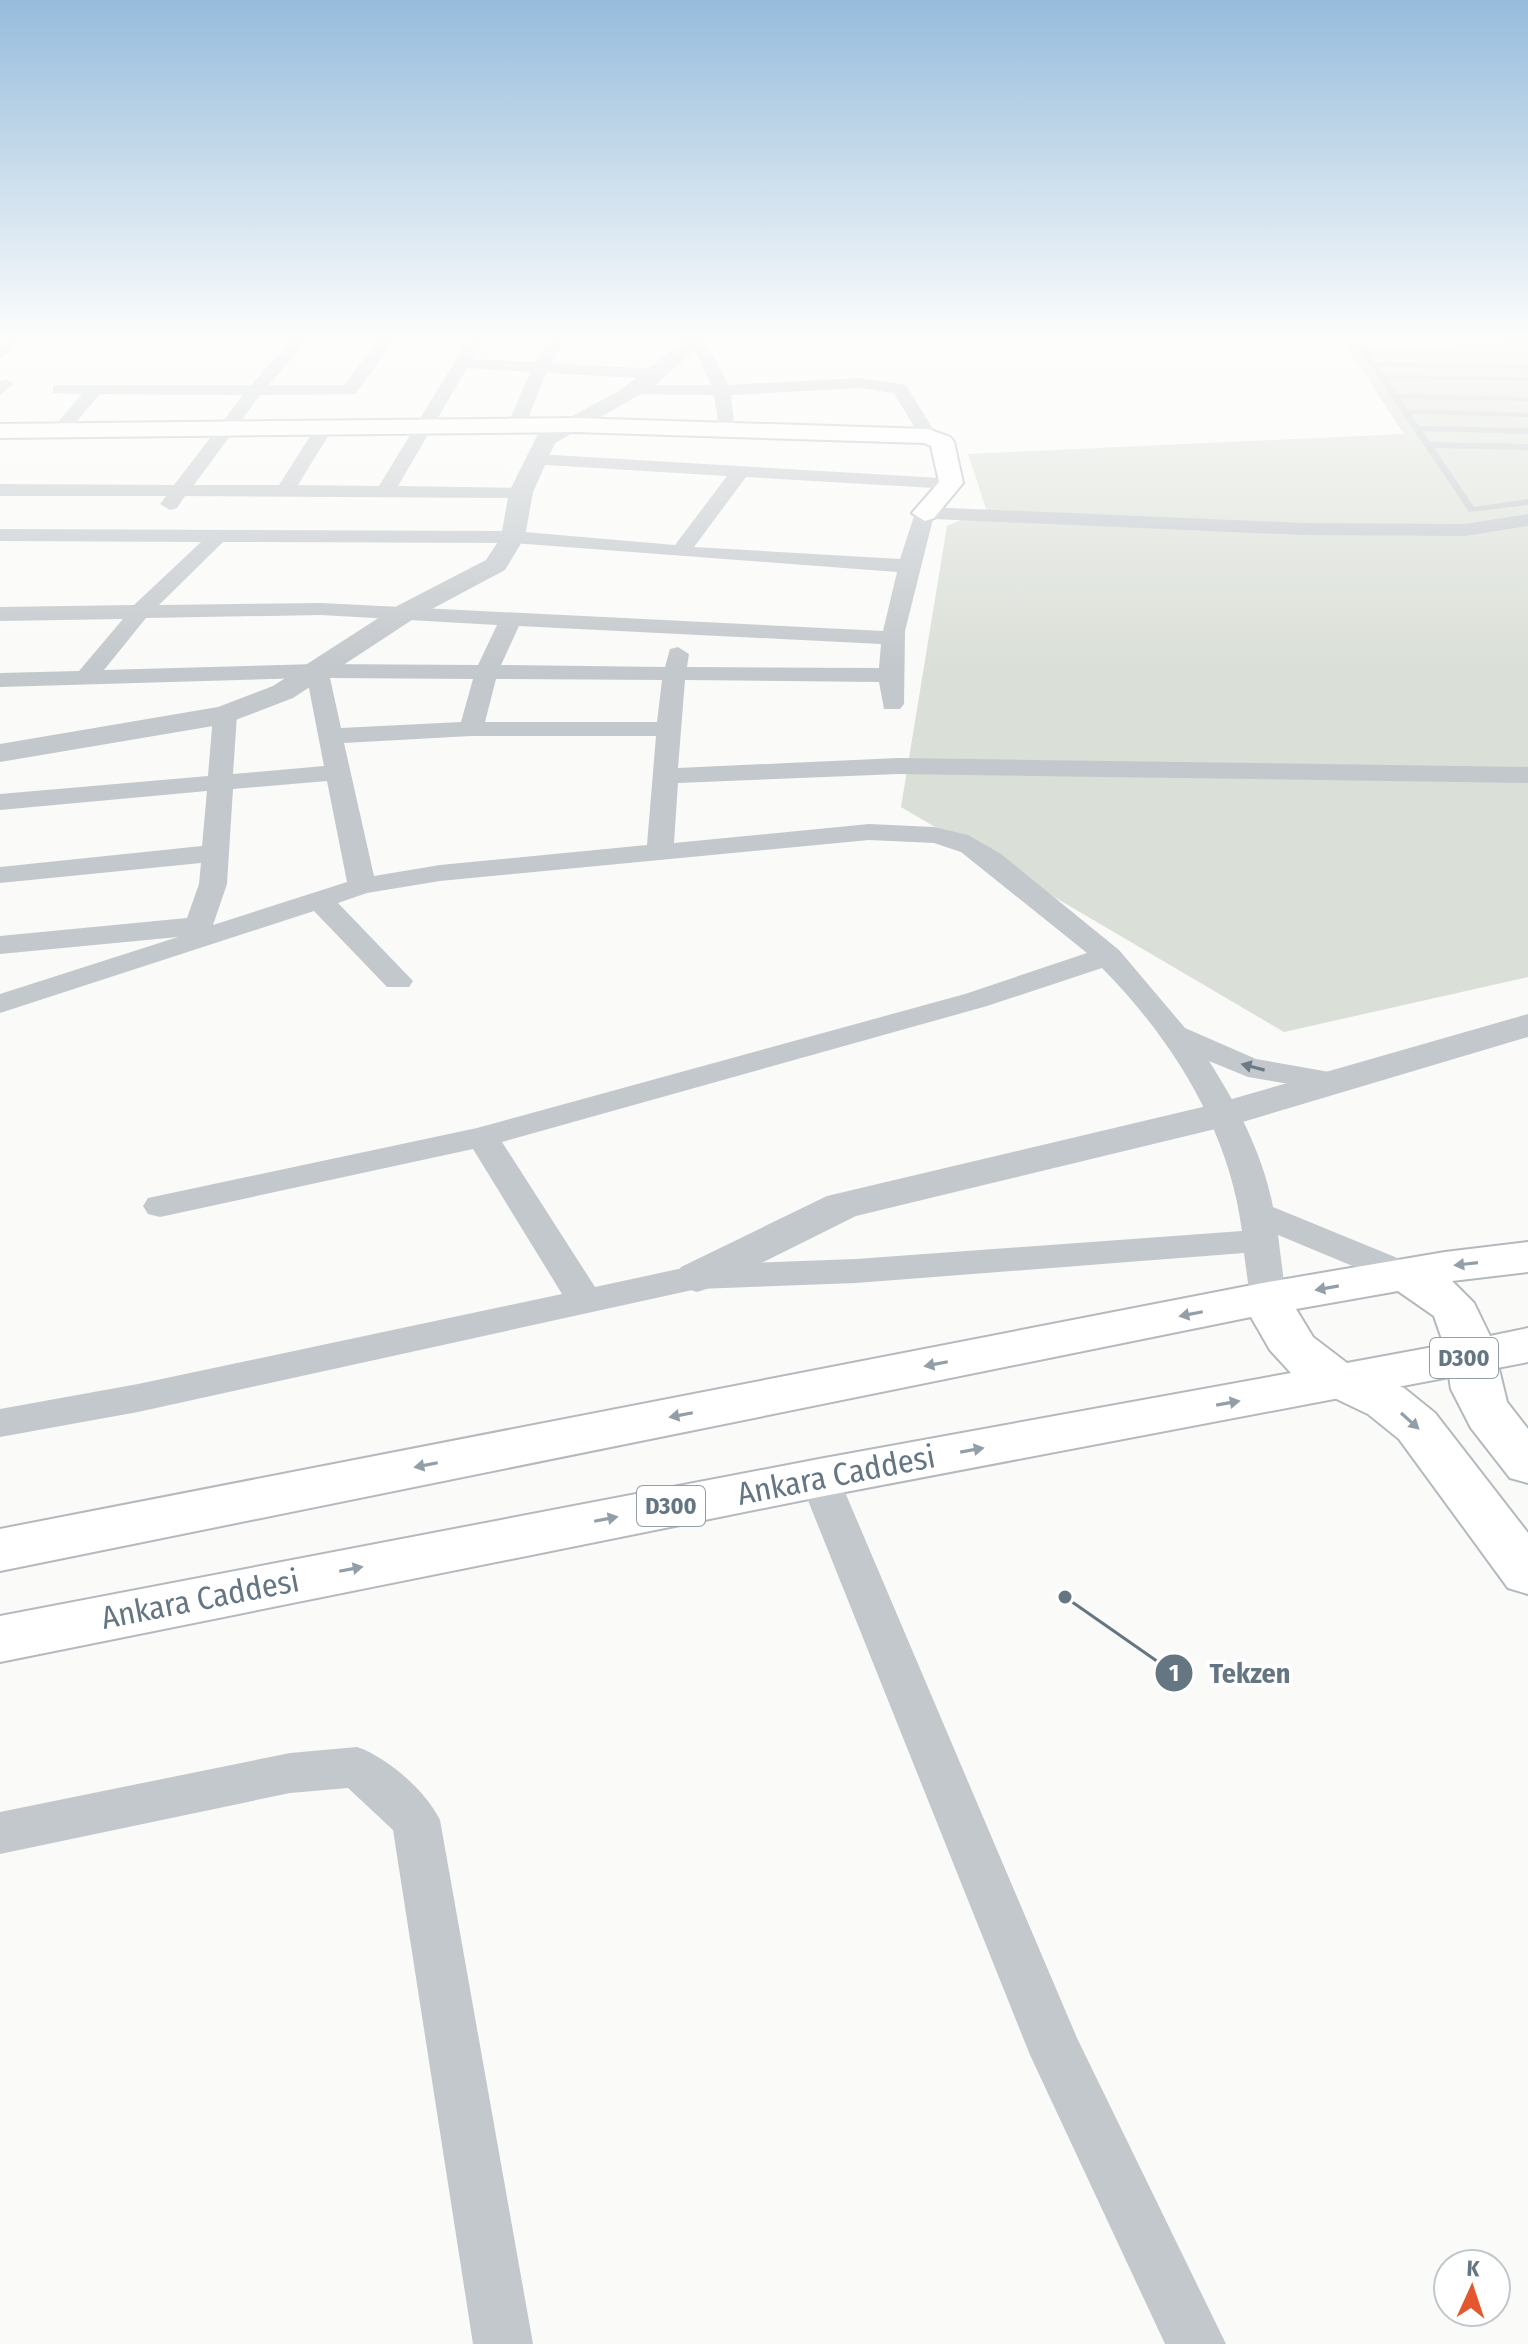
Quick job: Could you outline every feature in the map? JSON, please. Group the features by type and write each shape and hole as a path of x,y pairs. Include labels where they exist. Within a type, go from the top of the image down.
{"main road":[{"path":"925,513 951,483 943,447"},
{"path":"0,1550 1268,1298 1404,1274 1528,1257"},
{"name":"D300","path":"1404,1274 1440,1294 1459,1311 1471,1357"},
{"path":"1268,1298 1292,1349 1312,1367 1386,1401 1417,1426 1528,1573"},
{"name":"Ankara Caddesi","path":"0,1639 819,1478 1344,1382 1528,1345"},
{"path":"1471,1357 1472,1384 1488,1415 1528,1464"}],"street":[{"path":"142,536 181,491 213,447"},
{"path":"284,492 312,447"},
{"path":"384,493 411,447"},
{"path":"0,753 225,715 283,692 406,612 496,565 513,537 521,492 542,447"},
{"path":"536,460 951,483"},
{"path":"680,552 741,471"},
{"path":"0,490 521,492"},
{"path":"892,704 889,675 891,638 908,566 925,513 1347,529 1465,530 1528,520"},
{"path":"0,535 513,537 680,552 908,566"},
{"path":"87,676 140,612 217,537"},
{"path":"0,614 321,609 682,630 891,638"},
{"path":"471,729 486,673 511,619"},
{"path":"660,853 667,776 667,729 682,630"},
{"path":"317,671 362,886"},
{"path":"0,680 317,671 889,675"},
{"path":"196,934 213,884 225,715"},
{"path":"330,736 471,729 667,729"},
{"path":"667,776 899,766 1528,775"},
{"path":"0,802 338,772"},
{"path":"0,1004 196,934 362,886 440,873 869,832 924,833 969,846 1062,914 1109,956 1178,1035 1222,1115 1246,1168 1268,1298"},
{"path":"0,875 215,853"},
{"path":"319,900 398,981"},
{"path":"0,945 196,934"},
{"path":"160,1206 482,1137 976,1000 1109,956"},
{"path":"697,1277 842,1206 1222,1115 1528,1025"},
{"path":"1178,1035 1248,1067 1330,1081"},
{"path":"482,1137 585,1301"},
{"path":"0,1423 138,1398 697,1277 856,1271 1257,1227 1404,1274"},
{"path":"819,1478 1057,2055 1196,2344"},
{"path":"0,1833 290,1773 357,1767 416,1820 503,2344"}],"lane":[{"path":"1430,447 1472,510 1528,502"}],"shaded area":[{"path":"1112,447 1528,447 1528,977 1284,1032 901,807 947,526 986,509 968,454"}],"place":[{"name":"Tekzen","path":"1065,1597"}]}
